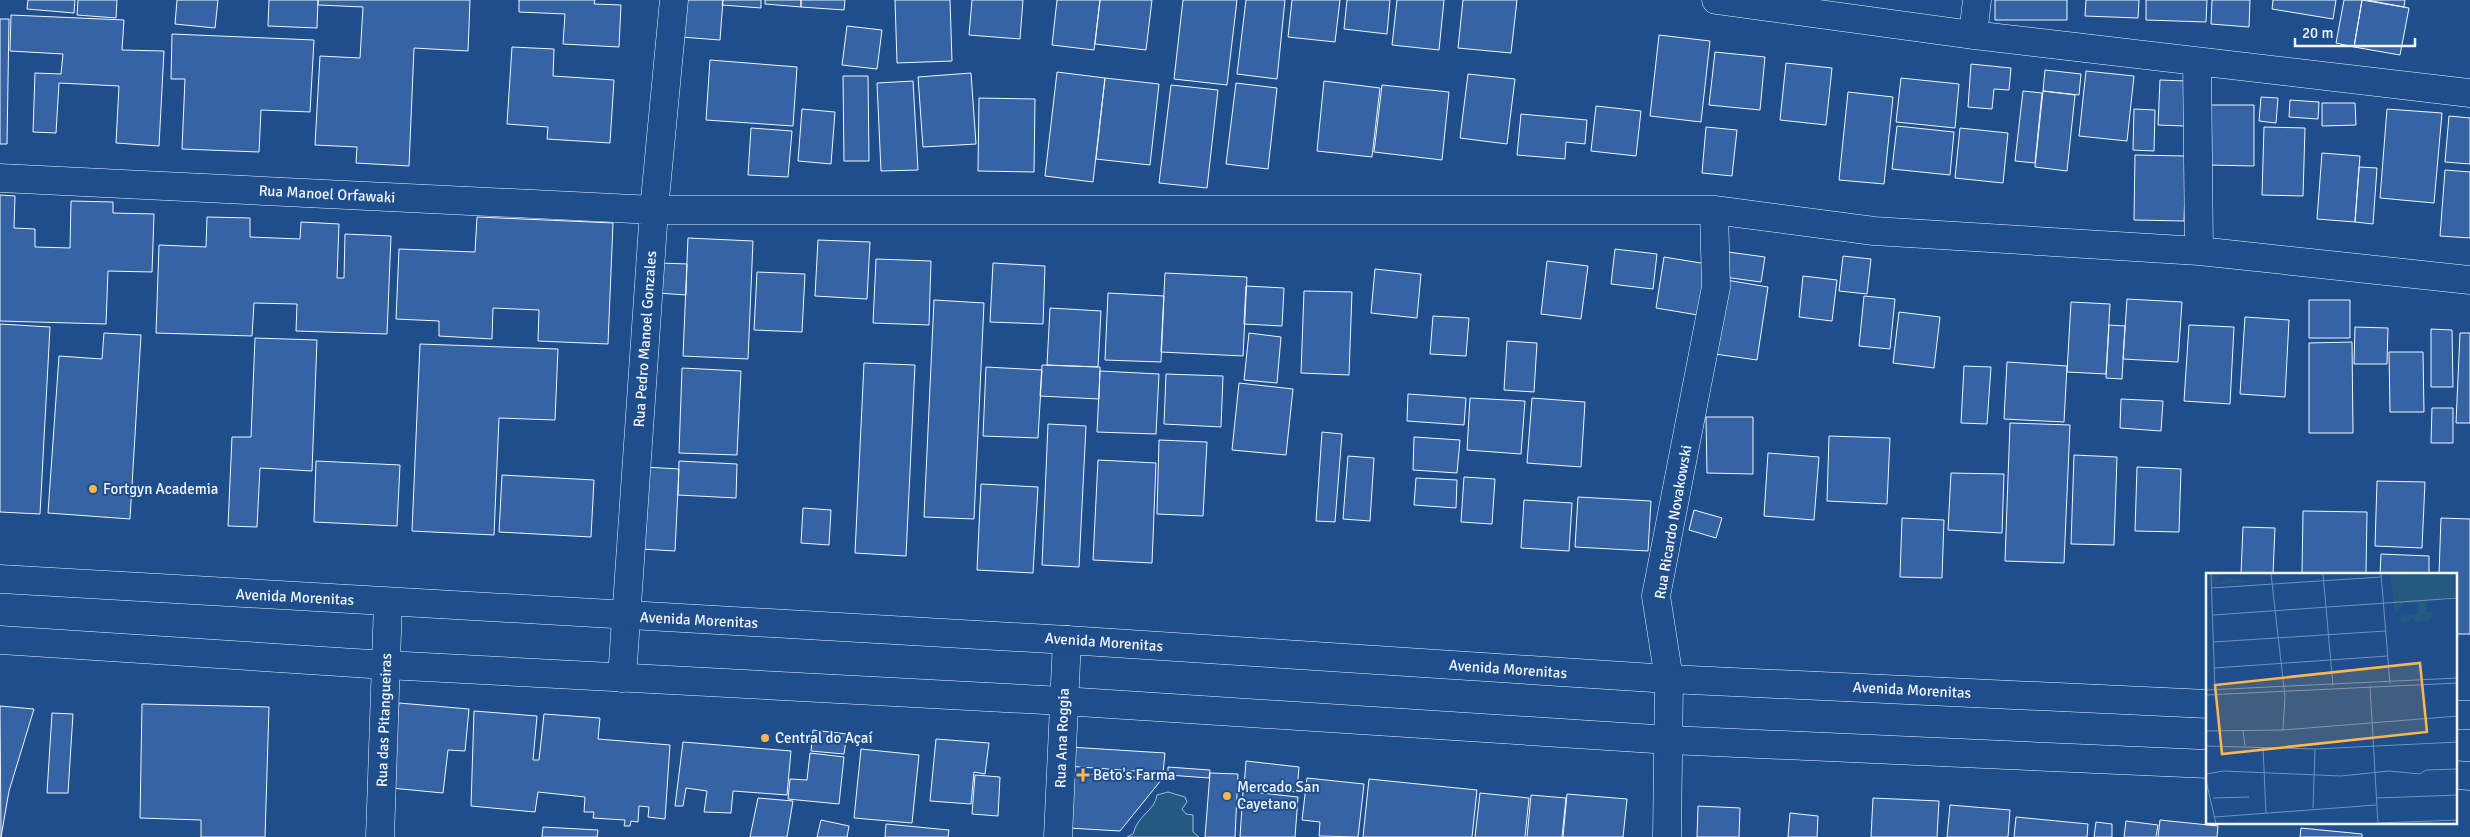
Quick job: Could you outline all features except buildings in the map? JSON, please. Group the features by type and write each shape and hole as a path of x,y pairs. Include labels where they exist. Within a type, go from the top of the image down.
{"street":[{"name":"Rua Pedro Manoel Gonzales","path":"622,678 654,210 674,0"},
{"path":"1716,0 2197,63 2470,93"},
{"path":"1973,35 1977,0"},
{"path":"2197,63 2199,251"},
{"name":"Rua Manoel Orfawaki","path":"0,178 654,210 1714,210 1874,231 2199,251 2470,280"},
{"name":"Rua Ricardo Novakowski","path":"1667,837 1670,740 1669,679 1656,596 1716,287 1714,210"},
{"name":"Avenida Morenitas","path":"0,579 388,603 1067,640 1669,679 2206,704"},
{"name":"Rua das Pitangueiras","path":"380,837 388,603"},
{"path":"0,640 386,665 1063,701 1670,740 2206,764"},
{"name":"Rua Ana Roggia","path":"1058,837 1067,640"}],"shaded area":[{"path":"1168,792 1185,797 1187,802 1182,809 1186,814 1193,815 1193,832 1199,837 1127,837 1133,834 1135,827 1153,805 1157,795"}],"place":[{"name":"Fortgyn Academia","path":"93,489"},
{"name":"Central do Açaí","path":"765,738"},
{"name":"Beto's Farma","path":"1083,775"},
{"name":"Mercado San Cayetano","path":"1227,796"}]}
